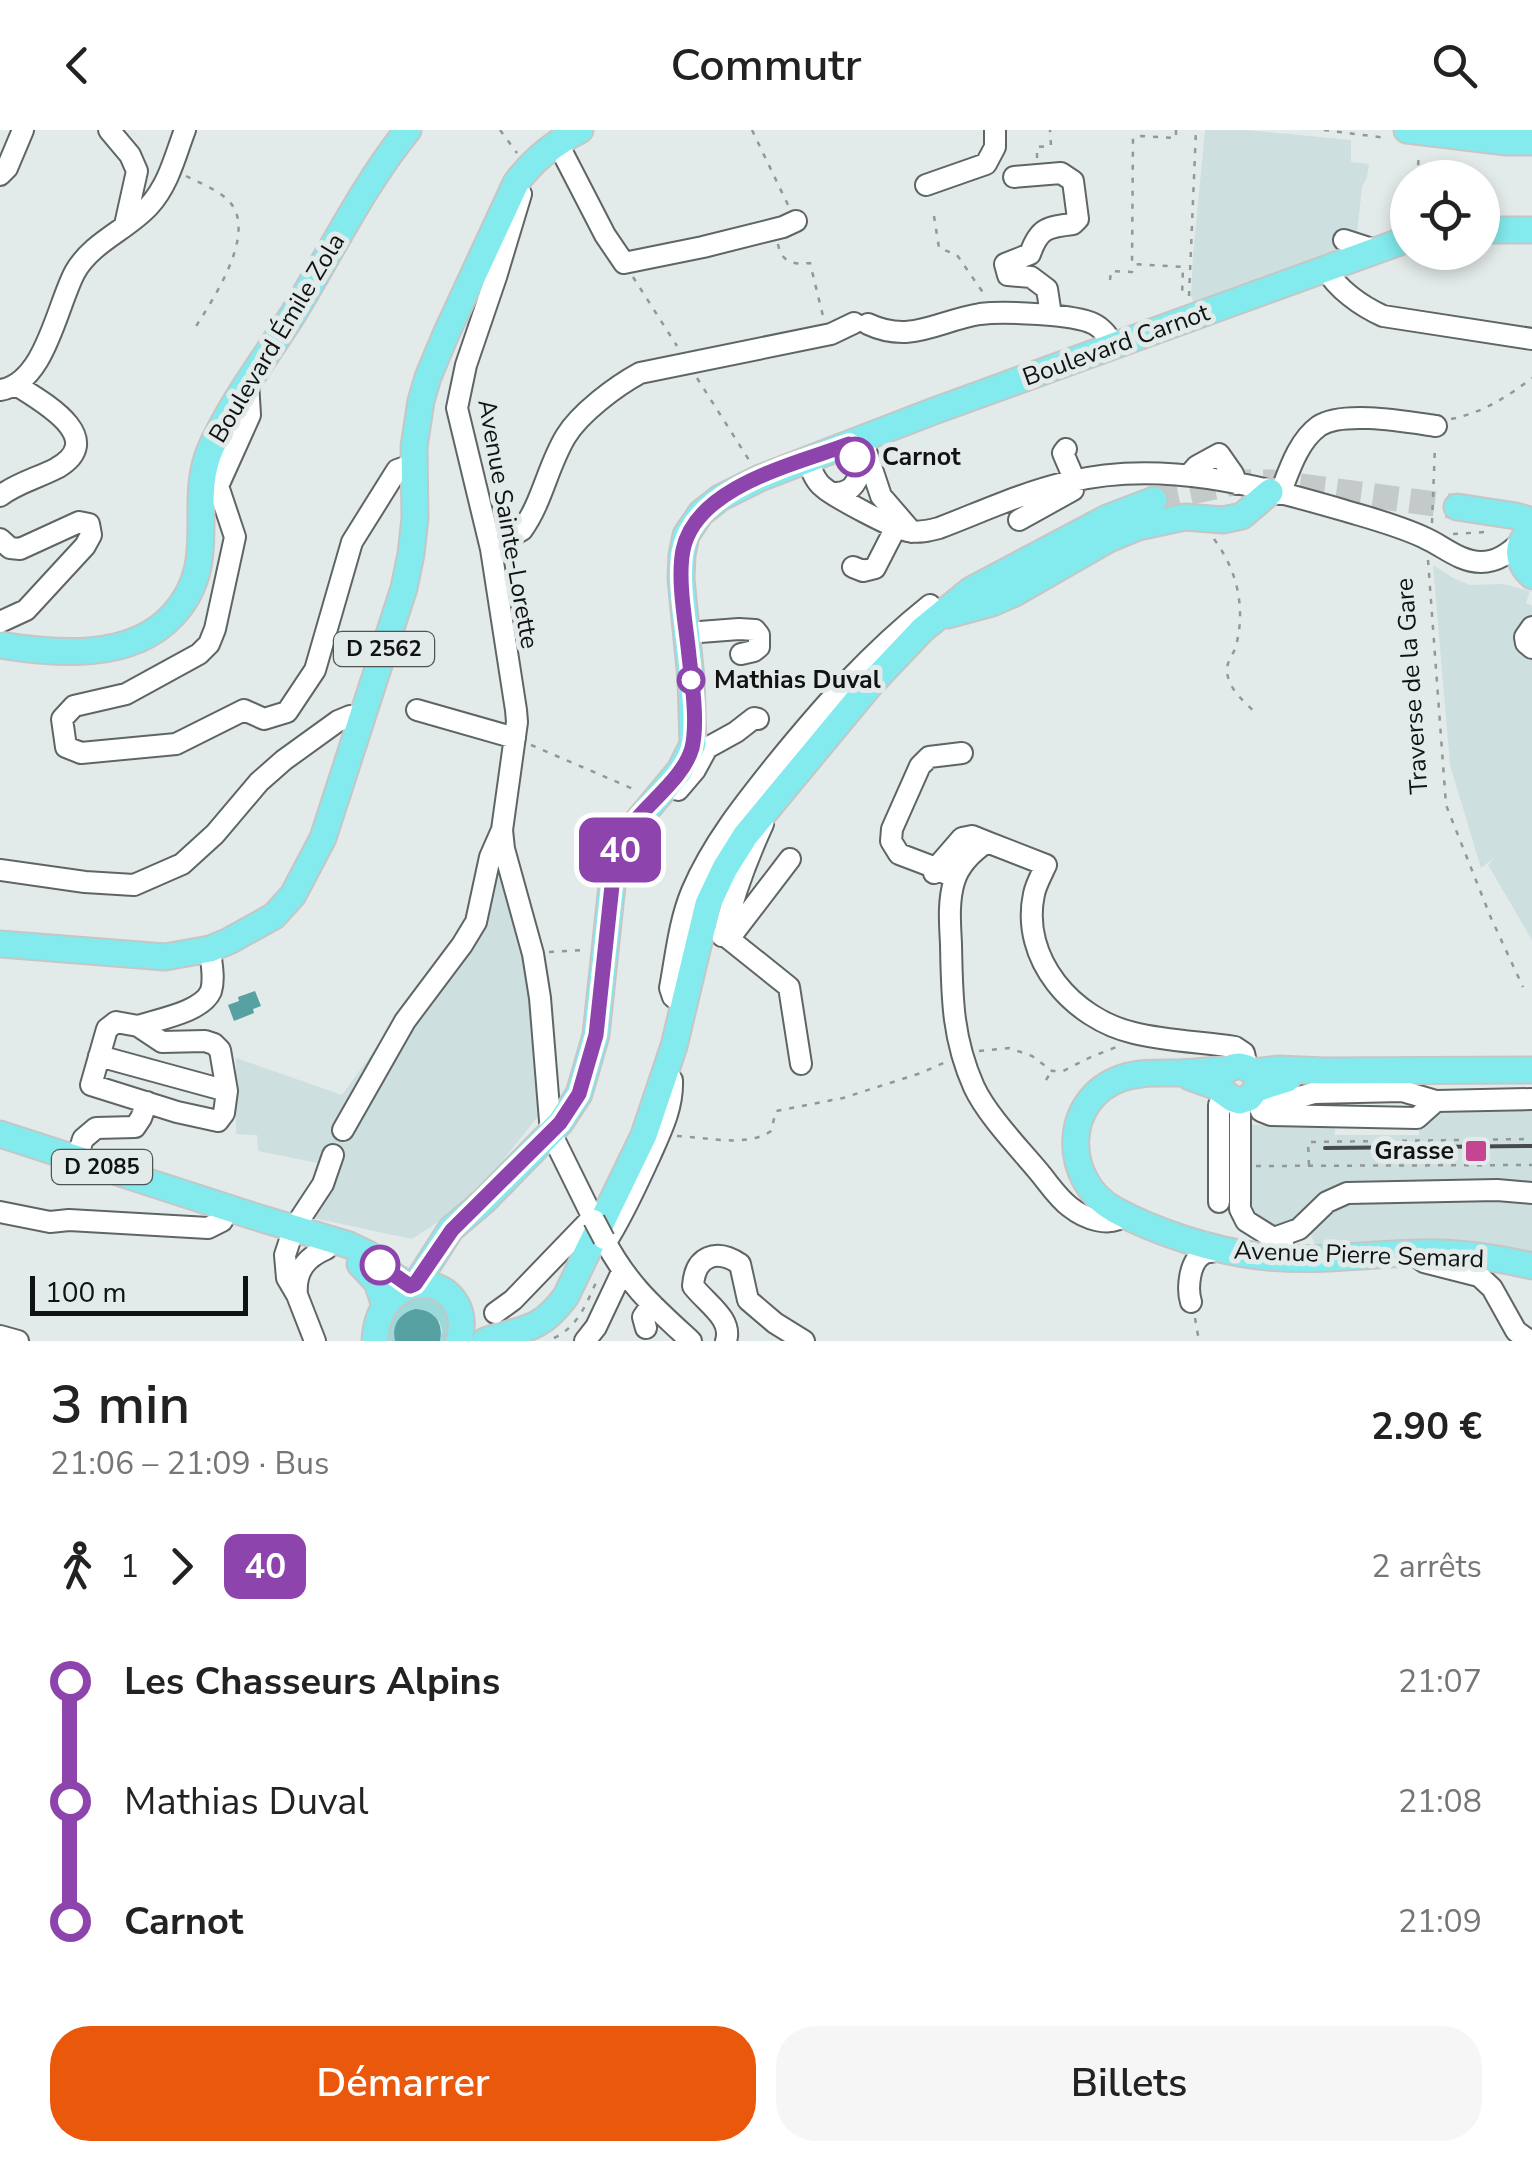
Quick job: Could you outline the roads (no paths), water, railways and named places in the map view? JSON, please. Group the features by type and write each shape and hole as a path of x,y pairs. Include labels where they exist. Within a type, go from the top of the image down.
{"main road":[{"name":"Boulevard Émile Zola","path":"0,645 58,652 104,649 130,642 171,618 196,578 201,553 203,476 209,452 348,219 408,130"},
{"name":"D 2562","path":"0,944 165,957 210,949 256,928 274,916 293,895 322,838 404,588 415,518 416,424 428,377 508,196 527,168 557,142 580,130"},
{"path":"1416,136 1532,142"},
{"path":"1500,230 1532,230"},
{"name":"Boulevard Carnot","path":"385,1306 400,1289 413,1285 452,1230 560,1123 579,1094 596,1035 618,854 654,792 689,756 693,744 682,554 692,524 701,513 760,478 1115,347 1194,311 1338,256 1390,245"},
{"path":"934,611 982,606 1015,593 1138,526 1186,517 1223,520 1242,516 1275,493"},
{"path":"413,1285 430,1285 456,1317 495,1330 525,1331 555,1311 566,1296 644,1135 666,1072 708,904 745,836 934,611 1107,518 1154,500"},
{"path":"1457,507 1516,516 1528,531 1518,550 1521,564 1531,575"},
{"path":"982,606 986,592 1056,546"},
{"name":"Avenue Pierre Semard","path":"1532,1070 1318,1093 1279,1068 1241,1085 1176,1073 1140,1073 1113,1082 1093,1098 1081,1116 1074,1146 1080,1170 1099,1198 1115,1210 1220,1250 1260,1256 1282,1248 1485,1257 1532,1266"},
{"name":"D 2085","path":"0,1134 293,1232 346,1256 371,1274 378,1282 385,1306"},
{"name":"D 2085","path":"293,1232 360,1249 389,1273 413,1285"},
{"path":"444,1242 443,1256 456,1317"},
{"path":"374,1340 385,1306"}],"street":[{"path":"0,176 23,130"},
{"path":"109,130 130,155 136,171 124,225"},
{"path":"0,496 58,468 71,454 74,431 64,418 8,388 28,373 48,341 82,262 147,209 161,192 185,130"},
{"path":"926,185 986,164 995,147 995,130"},
{"path":"557,142 624,263 783,228 796,221"},
{"name":"Avenue Sainte-Lorette","path":"527,168 466,365 457,408 487,532 516,710 502,830 540,998 550,1133"},
{"path":"1014,177 1061,173 1073,181 1078,219 1074,224 1050,227 1036,237 1030,254 1005,264 1008,274 1031,277 1047,288 1051,315"},
{"path":"1338,256 1331,278 1367,309 1383,316 1532,340"},
{"path":"487,532 522,530 565,437 594,406 640,373 827,335 861,324 904,333 994,314 1051,315 1093,323 1115,347"},
{"path":"248,382 250,415 218,486 235,537 209,644 199,654 126,694 74,706 62,718 66,747 80,753 176,744 244,710 264,719 288,712 315,670 352,542 396,470 414,464"},
{"path":"1275,493 1306,442 1318,427 1332,421 1373,418 1436,426"},
{"path":"856,442 859,468 881,496 895,527"},
{"path":"1019,520 1073,490 1063,453 1066,449"},
{"path":"816,457 819,483 832,493 895,527 924,532 1073,481 1188,464 1237,484 1382,522 1477,562 1500,558 1528,531"},
{"path":"832,493 846,492 866,480"},
{"path":"866,480 871,507 895,527"},
{"path":"0,539 10,548 20,549 79,522 89,524 91,535 26,610 0,622"},
{"path":"853,566 863,571 874,568 895,527"},
{"path":"1434,542 1463,569 1531,575"},
{"path":"683,1003 673,997 670,988 682,919 699,874 724,831 859,668 934,611"},
{"path":"1532,626 1526,637 1532,648"},
{"path":"687,633 755,630 760,635 759,647 741,654"},
{"path":"417,710 514,738"},
{"path":"0,870 134,886 182,864 284,760 338,722 350,716 362,718"},
{"path":"654,792 678,790 706,748 758,719"},
{"path":"962,754 929,757 920,766 892,829 891,841 899,854 942,873 951,896 954,1022 962,1053 976,1091 1005,1132 1071,1209 1105,1223 1118,1222 1126,1215"},
{"path":"724,935 743,867 774,800"},
{"path":"344,1130 405,1021 476,922 490,856 502,830"},
{"path":"942,873 987,842 1046,865 1034,892 1034,930 1051,978 1070,1000 1090,1015 1134,1033 1242,1051 1246,1058 1241,1085 1240,1208 1246,1222 1282,1248 1327,1202 1347,1193 1532,1192"},
{"path":"696,944 734,931 790,859"},
{"path":"724,935 789,987 802,1064"},
{"path":"138,1026 203,1002 212,979 210,949"},
{"path":"116,1022 138,1026 162,1042 196,1041 214,1044 220,1050 228,1091 224,1113 218,1121 91,1085 107,1030 116,1022"},
{"path":"99,1056 228,1091"},
{"path":"605,1240 631,1201 660,1135 672,1094 672,1080 666,1072"},
{"path":"1241,1085 1267,1114 1318,1093 1417,1118 1436,1101 1532,1099"},
{"path":"1219,1202 1219,1105 1241,1085"},
{"path":"77,1158 84,1140 96,1128 134,1127 147,1102"},
{"path":"550,1133 581,1224 605,1240 622,1272 691,1341"},
{"path":"298,1295 287,1278 285,1255 293,1232 323,1184 333,1155"},
{"path":"0,1212 50,1222 208,1228 241,1212"},
{"path":"495,1330 513,1300 581,1224"},
{"path":"315,1341 296,1285 302,1266 326,1249"},
{"path":"1190,1302 1191,1274 1197,1260 1203,1254 1220,1250"},
{"path":"1414,1254 1424,1262 1479,1276 1492,1288 1516,1331 1530,1341"},
{"path":"726,1341 726,1320 693,1286 694,1272 704,1260 716,1256 728,1256 740,1264 748,1300 775,1324 804,1341"},
{"path":"584,1341 596,1327 622,1272"},
{"path":"646,1328 643,1317 652,1304"},
{"path":"0,1336 18,1341"}],"tunnel":[{"path":"1154,500 1238,482 1271,482 1457,507"}],"railway":[{"path":"1325,1148 1532,1146"}],"place":[{"name":"Carnot","path":"855,457"},
{"name":"Mathias Duval","path":"691,680"},
{"name":"Grasse","path":"1476,1151"}]}
